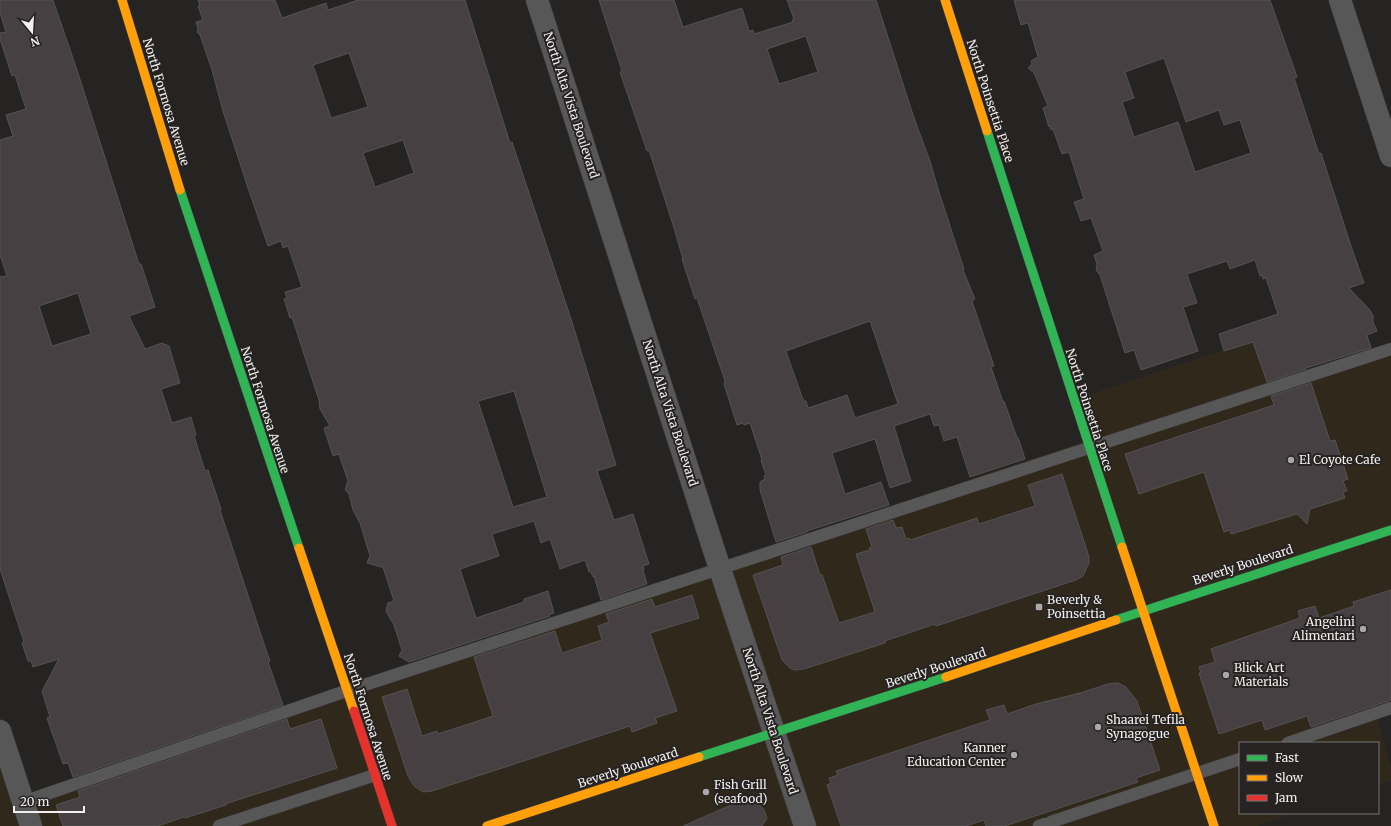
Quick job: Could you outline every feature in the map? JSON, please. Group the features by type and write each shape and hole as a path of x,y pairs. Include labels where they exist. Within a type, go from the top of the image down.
{"street":[{"name":"North Formosa Avenue","path":"122,0 189,219 392,826"},
{"name":"North Alta Vista Boulevard","path":"537,0 720,570 805,826"},
{"name":"North Poinsettia Place","path":"945,0 1089,448 1214,826"},
{"path":"1340,0 1391,156"},
{"name":"Beverly Boulevard","path":"488,826 774,732 948,677 1143,611 1391,530"},
{"path":"2,743 31,826"}],"lane":[{"path":"23,802 346,691 720,570 1391,349"},
{"path":"1291,742 1391,708"},
{"path":"1045,824 1239,759"},
{"path":"219,826 375,775"}],"shaded area":[{"path":"1254,340 1270,386 1391,348 1391,713 1377,718 1391,766 1391,781 1379,785 1379,742 1239,742 1239,814 1292,814 1257,826 0,826 0,716 26,794 1091,439 1079,398"}],"building":[{"path":"0,0 53,0 139,264 141,264 155,307 129,316 145,349 162,343 169,346 180,383 161,389 172,423 191,417 196,435 194,436 205,471 208,470 221,509 220,510 270,661 268,662 283,705 73,777 68,763 63,764 47,718 50,717 42,691 59,659 33,667 31,661 28,661 22,643 24,642 0,569 0,277 7,276 0,255 0,140 13,136 6,115 26,109 15,75 12,76 0,39 0,33 6,32 0,13","holes":["78,293 91,334 52,346 39,306"]},
{"path":"198,0 275,0 282,18 326,3 328,10 358,0 465,0 510,143 512,142 571,319 616,465 597,471 614,520 633,514 649,564 643,566 647,584 601,600 594,576 593,577 591,572 589,572 585,560 560,569 550,539 541,543 534,521 492,534 499,556 460,569 476,618 524,602 524,599 548,591 554,613 549,615 550,616 409,662 399,656 402,650 393,622 386,611 388,603 394,601 383,567 367,563 370,556 360,523 353,510 349,494 345,490 348,481 339,454 333,456 324,428 330,426 320,409 319,400 292,317 290,318 284,299 287,298 285,292 302,287 288,246 283,248 281,241 268,246 223,111 212,70 200,35 197,32 198,29 196,22 203,20 198,6 200,6","holes":["349,53 368,107 331,118 313,65","403,140 414,173 375,187 363,153","514,391 547,497 513,507 478,401"]},
{"path":"599,0 674,0 683,27 742,8 749,31 753,30 754,34 793,22 792,20 794,19 787,0 876,0 915,121 930,161 964,269 963,270 975,299 972,301 994,366 991,367 1025,459 970,477 957,437 944,441 939,425 934,426 930,414 894,426 911,481 890,488 875,439 832,453 845,494 881,482 889,505 776,542 760,490 760,482 765,479 764,476 766,475 750,423 737,425 724,384 725,381 697,298 695,299 649,150 647,151 620,72 622,71","holes":["806,36 818,72 779,84 767,49","870,321 898,404 855,418 847,395 808,408 806,401 804,401 802,397 786,351"]},
{"path":"1014,0 1270,0 1297,77 1294,78 1319,154 1321,153 1364,283 1349,288 1370,310 1373,316 1373,322 1377,331 1367,335 1371,348 1267,382 1253,342 1224,351 1219,334 1278,314 1266,278 1263,279 1262,275 1260,276 1255,260 1230,269 1227,261 1187,274 1197,303 1183,307 1198,351 1141,370 1134,350 1125,353 1100,275 1096,270 1097,264 1094,255 1103,251 1091,218 1081,221 1074,202 1084,199 1069,152 1062,154 1053,129 1051,130 1050,126 1049,127 1043,108 1048,106 1034,73 1028,68 1032,64 1031,61 1038,57 1028,23 1021,25","holes":["1164,58 1186,122 1219,110 1224,125 1240,120 1251,153 1195,172 1178,122 1134,137 1122,102 1134,98 1125,72"]},
{"path":"1311,383 1330,441 1335,440 1348,479 1343,481 1347,491 1343,492 1345,498 1310,509 1307,524 1297,514 1231,534 1230,530 1224,532 1204,472 1139,494 1125,454 1274,405 1271,396"},
{"path":"1062,474 1089,557 1089,563 1083,576 1076,580 936,626 935,624 885,641 885,643 804,669 795,670 790,668 782,660 753,575 783,565 781,557 811,547 820,575 822,575 839,623 875,612 856,554 870,550 869,548 872,547 866,529 893,520 896,528 902,527 906,539 909,538 910,540 977,518 979,524 1035,506 1028,485"},
{"path":"1391,590 1391,700 1311,727 1307,716 1265,730 1262,720 1219,734 1199,673 1201,673 1199,667 1215,662 1211,649 1300,618 1298,611 1315,606 1319,618 1354,606 1353,602"},
{"path":"692,595 699,618 650,633 677,711 655,718 657,723 632,732 630,726 432,791 423,792 414,786 408,776 382,697 407,689 422,736 437,731 438,734 493,716 474,657 555,631 562,653 602,640 598,626 609,622 606,614 652,599 655,607"},
{"path":"1118,683 1126,687 1137,701 1160,770 1136,778 1138,782 1005,826 986,826 984,820 966,826 841,826 827,785 831,783 829,778 838,775 836,771 990,720 986,710 1004,705 1007,714 1036,704 1108,684"},
{"path":"287,719 290,729 321,719 337,768 158,826 63,826 56,805 80,797 78,791"},
{"path":"745,801 758,803 764,810 767,818 762,826 683,826 738,802"}],"traffic: fast":[{"path":"987,131 1122,547"},
{"path":"180,190 299,548"},
{"path":"1116,620 1391,530"},
{"path":"699,757 946,677"}],"traffic: slow":[{"path":"122,0 180,190"},
{"path":"945,0 987,131"},
{"path":"1122,547 1214,826"},
{"path":"299,548 354,711"},
{"path":"946,677 1116,620"},
{"path":"487,826 699,757"}],"traffic: jam":[{"path":"354,711 392,826"}],"place":[{"name":"El Coyote Cafe","path":"1291,460"},
{"name":"Beverly & Poinsettia","path":"1039,607"},
{"name":"Angelini Alimentari","path":"1363,629"},
{"name":"Blick Art Materials","path":"1226,675"},
{"name":"Shaarei Tefila Synagogue","path":"1098,727"},
{"name":"Kanner Education Center","path":"1014,755"},
{"name":"Fish Grill (seafood)","path":"706,792"}]}
